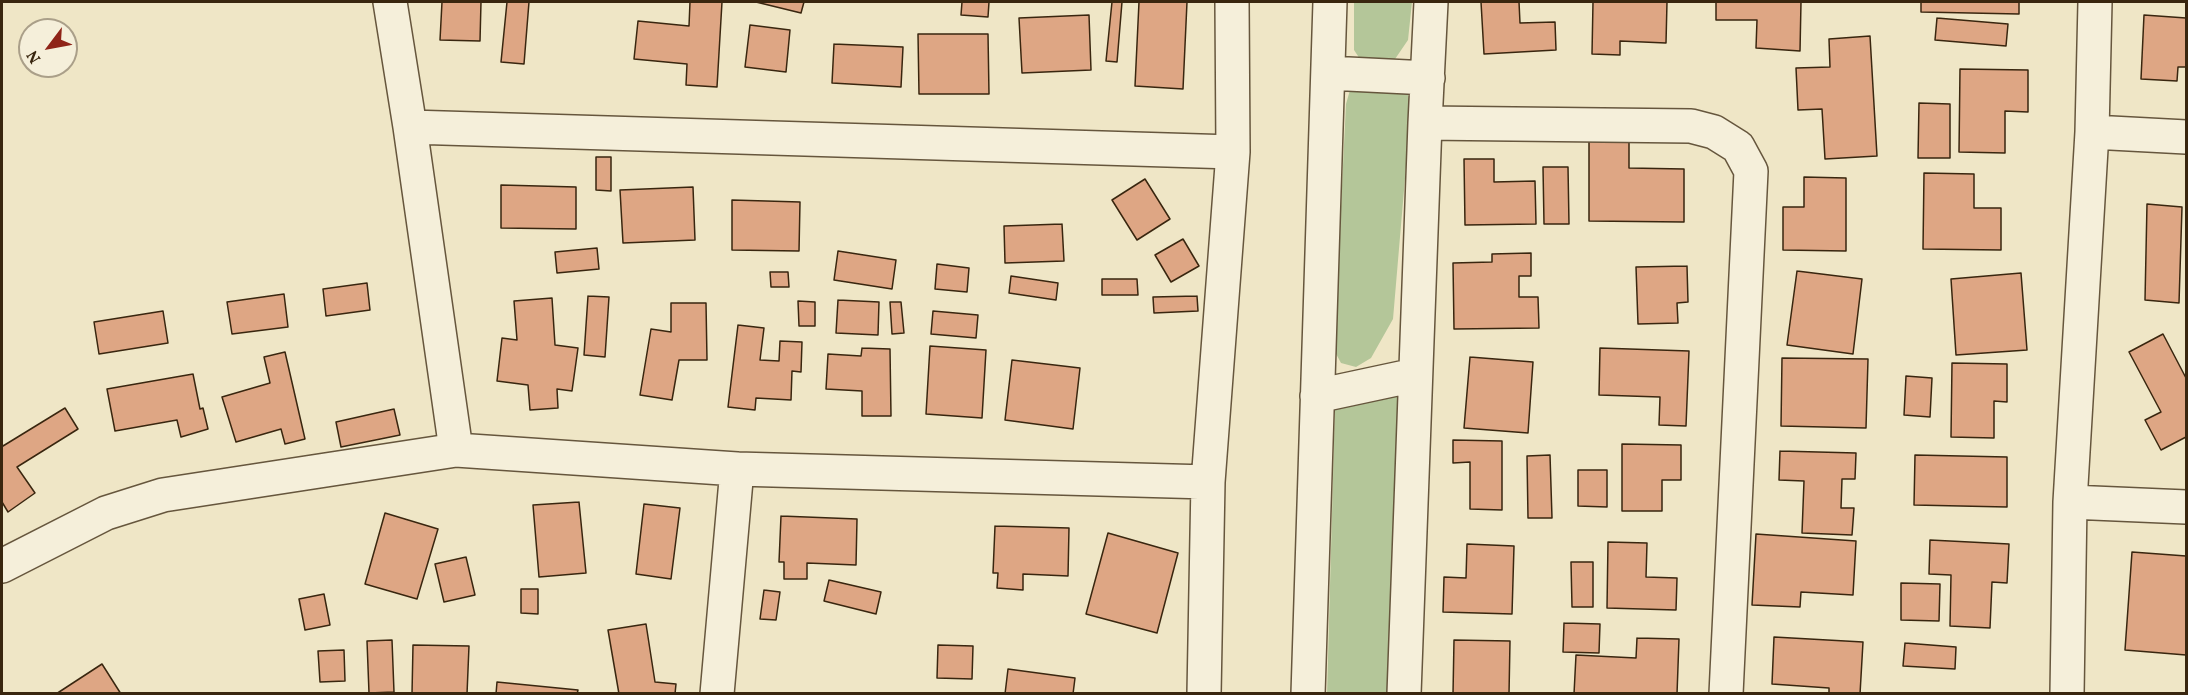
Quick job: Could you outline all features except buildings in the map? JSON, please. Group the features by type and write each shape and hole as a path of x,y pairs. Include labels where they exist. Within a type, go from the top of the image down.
{"street":[{"path":"390,2 456,450"},
{"path":"1204,693 1208,482 1233,152 1232,2"},
{"path":"1308,693 1330,2"},
{"path":"1404,693 1431,2"},
{"path":"2067,693 2070,502 2092,132 2095,2"},
{"path":"1328,73 1428,78"},
{"path":"1425,123 1691,126 1714,132 1738,147 1751,171 1725,693"},
{"path":"410,126 1233,152"},
{"path":"2092,132 2187,137"},
{"path":"1317,396 1415,375"},
{"path":"2,566 106,513 163,495 456,450 737,469 1208,482"},
{"path":"717,693 737,469"},
{"path":"2070,502 2187,507"}],"green space":[{"path":"1354,2 1412,2 1408,40 1393,62 1364,65 1354,50"},
{"path":"1396,87 1408,95 1411,108 1393,319 1371,358 1356,367 1341,363 1334,350 1346,104 1350,90"},
{"path":"1398,388 1388,693 1327,694 1335,405"}]}
